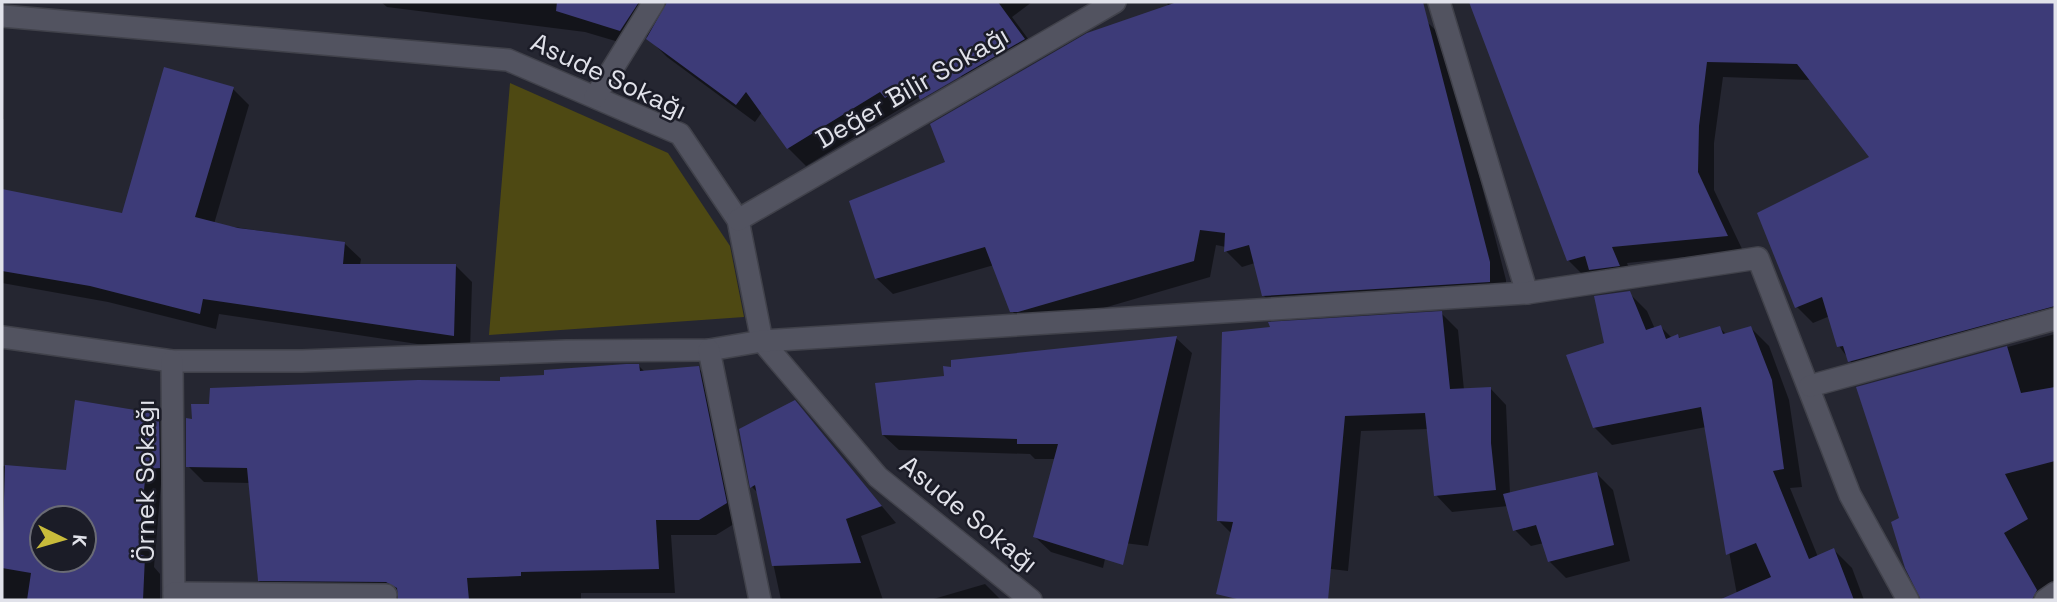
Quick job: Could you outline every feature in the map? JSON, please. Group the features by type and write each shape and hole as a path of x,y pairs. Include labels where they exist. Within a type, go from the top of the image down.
{"street":[{"path":"595,97 654,2"},
{"name":"Değer Bilir Sokağı","path":"738,220 1115,2"},
{"path":"1439,2 1527,293"},
{"name":"Asude Sokağı","path":"2,16 508,60 680,134 738,220 762,341 878,477 1031,600"},
{"path":"2,337 172,360 302,362 566,351 709,350 762,341 1527,293 1758,258 1810,386 1850,495 1908,600"},
{"path":"1810,386 2055,319"},
{"path":"709,350 760,600"},
{"name":"Örnek Sokağı","path":"172,360 174,597"},
{"path":"2045,600 2055,593"},
{"path":"174,597 386,595"}],"shaded area":[{"path":"510,83 668,153 730,246 744,317 489,335"}],"building":[{"path":"557,2 639,2 620,31 556,11"},
{"path":"667,2 998,2 1025,39 920,100 911,80 885,98 880,92 787,149 746,92 736,105 646,39"},
{"path":"1177,2 1423,2 1490,262 1490,282 1262,296 1249,245 1224,252 1225,233 1200,230 1194,261 1018,312 1010,312 985,247 875,279 849,201 945,162 930,124 1087,33"},
{"path":"1469,2 2055,2 2055,306 1848,362 1843,346 1837,347 1822,297 1795,308 1757,213 1869,157 1797,64 1707,62 1699,126 1698,172 1728,236 1612,247 1620,266 1589,270 1585,256 1567,261"},
{"path":"164,67 234,87 195,217 238,228 345,242 343,264 456,264 454,336 203,299 200,314 90,286 2,271 2,189 122,213"},
{"path":"1630,291 1646,330 1661,325 1666,339 1720,326 1723,334 1751,326 1772,380 1784,469 1773,471 1809,559 1834,548 1854,600 1719,600 1771,577 1756,543 1726,555 1701,407 1593,428 1566,355 1604,343 1594,296"},
{"path":"1442,311 1450,389 1491,387 1491,443 1496,490 1434,496 1425,413 1345,416 1328,600 1241,600 1216,594 1233,522 1217,521 1222,332 1270,327 1268,322"},
{"path":"1177,336 1123,565 1033,537 1058,444 1017,444 1017,439 882,435 875,383 944,376 943,366 951,367 951,360"},
{"path":"2007,346 2021,393 2055,387 2055,461 2005,474 2028,519 2004,533 2037,590 2032,600 1921,600 1905,568 1891,522 1899,518 1856,387"},
{"path":"639,364 640,371 699,366 727,503 699,520 656,520 659,569 521,572 521,576 467,578 469,600 398,600 397,588 386,582 258,581 247,468 186,467 186,418 192,419 191,404 209,404 210,388 418,380 500,381 500,377 544,375 544,370"},
{"path":"75,400 159,414 160,468 146,469 138,554 145,556 143,600 27,600 31,574 98,574 98,504 28,504 28,572 2,568 5,465 66,470"},
{"path":"795,400 882,506 846,519 861,563 772,566 755,485 750,488 739,429"},
{"path":"1597,472 1614,545 1548,562 1536,525 1513,531 1503,494"}]}
